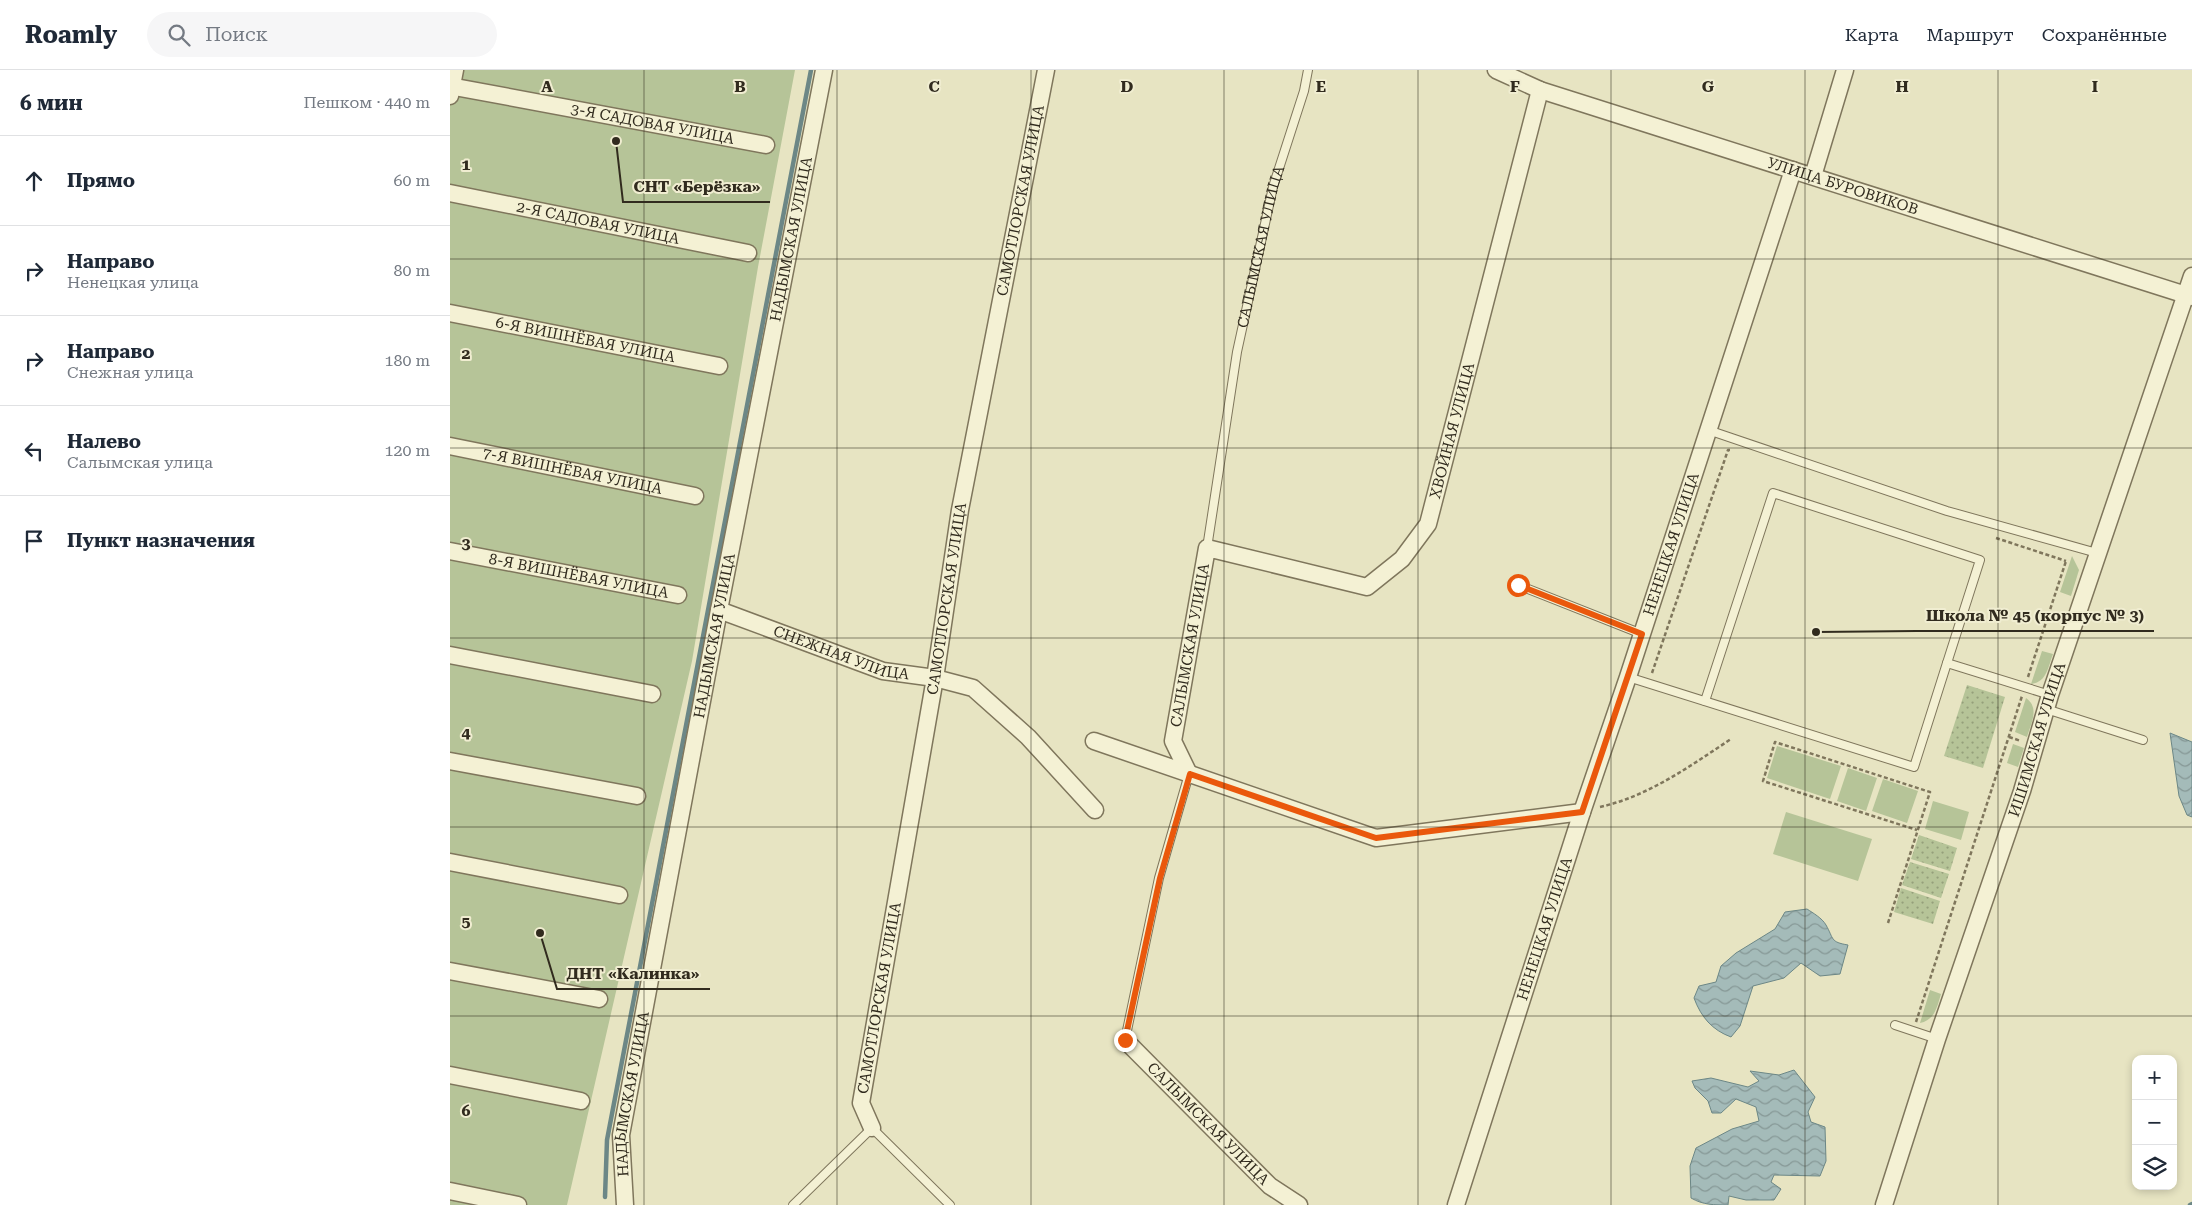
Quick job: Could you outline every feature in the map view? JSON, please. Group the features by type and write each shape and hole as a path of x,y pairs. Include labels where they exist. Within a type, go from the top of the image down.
{"street":[{"path":"451,89 455,70"},
{"name":"НАДЫМСКАЯ УЛИЦА","path":"625,1205 621,1135 719,610 824,70"},
{"name":"САМОТЛОРСКАЯ УЛИЦА","path":"872,1128 861,1103 936,678 960,510 1046,70"},
{"name":"УЛИЦА БУРОВИКОВ","path":"1496,70 1540,90 2189,296"},
{"path":"1813,176 1845,70"},
{"name":"3-Я САДОВАЯ УЛИЦА","path":"451,89 766,145"},
{"name":"ХВОЙНАЯ УЛИЦА","path":"1207,548 1367,587 1408,552 1428,524 1540,90"},
{"name":"НЕНЕЦКАЯ УЛИЦА","path":"1456,1205 1582,812 1628,677 1707,429 1793,170"},
{"name":"2-Я САДОВАЯ УЛИЦА","path":"450,193 748,253"},
{"name":"ИШИМСКАЯ УЛИЦА","path":"1884,1205 1937,1038 2022,791 2048,702 2097,554 2189,296 2192,276"},
{"name":"6-Я ВИШНЁВАЯ УЛИЦА","path":"450,313 719,366"},
{"name":"7-Я ВИШНЁВАЯ УЛИЦА","path":"450,446 695,496"},
{"name":"САЛЫМСКАЯ УЛИЦА","path":"1190,774 1173,741 1207,548"},
{"name":"8-Я ВИШНЁВАЯ УЛИЦА","path":"450,551 678,596"},
{"name":"СНЕЖНАЯ УЛИЦА","path":"719,610 883,671 936,678 974,688 1028,737 1094,810"},
{"path":"450,655 652,694"},
{"path":"1094,741 1376,838 1582,812"},
{"path":"450,761 637,796"},
{"path":"450,862 619,895"},
{"path":"450,971 600,999"},
{"name":"САЛЫМСКАЯ УЛИЦА","path":"1125,1040 1270,1186 1299,1205"},
{"path":"450,1075 581,1101"},
{"path":"450,1191 518,1205"}],"lane":[{"name":"САЛЫМСКАЯ УЛИЦА","path":"1207,548 1237,352 1273,187 1304,91 1308,70"},
{"path":"1707,429 1947,511 2097,554"},
{"path":"1628,677 1705,702 1914,767 1980,560 1773,493 1705,702"},
{"path":"1518,585 1642,634"},
{"path":"1947,663 2025,688 2048,702 2143,740"},
{"name":"САЛЫМСКАЯ УЛИЦА","path":"1125,1040 1160,878 1190,774"},
{"path":"1895,1025 1937,1038"},
{"path":"793,1205 872,1128 950,1205"}],"path":[{"path":"1648,684 1728,450 1738,453"},
{"path":"1991,536 2066,561"},
{"path":"1913,1030 2071,545"},
{"path":"1582,812 1622,802 1674,777 1731,739"},
{"path":"1888,923 1918,830 1930,792 1775,742 1763,780 1918,830"}],"green space":[{"path":"450,70 795,70 758,267 692,661 567,1205 450,1205"},
{"path":"2072,556 2079,570 2071,596 2060,592"},
{"path":"2042,651 2053,654 2044,677 2031,684"},
{"path":"1967,685 2005,697 1983,768 1944,756"},
{"path":"2026,698 2033,706 2034,711 2027,737 2015,732"},
{"path":"2013,744 2024,748 2018,767 2007,763"},
{"path":"1777,746 1841,766 1830,799 1767,778"},
{"path":"1848,768 1877,778 1866,811 1837,801"},
{"path":"1883,779 1918,791 1907,823 1872,811"},
{"path":"1933,801 1969,812 1961,840 1925,829"},
{"path":"1786,812 1872,839 1858,881 1773,854"},
{"path":"1919,835 1957,848 1950,871 1911,859"},
{"path":"1910,862 1949,874 1941,898 1902,885"},
{"path":"1901,888 1940,901 1933,924 1894,912"},
{"path":"1930,990 1941,994 1938,1004 1932,1016 1920,1023"}],"water":[{"path":"2170,733 2192,742 2192,817 2187,815 2179,796"},
{"path":"1807,909 1824,922 1835,941 1848,945 1840,974 1820,976 1801,963 1784,978 1753,986 1740,1026 1731,1037 1718,1031 1704,1017 1694,998 1699,986 1716,982 1721,966 1736,953 1775,929 1785,912"},
{"path":"1794,1070 1815,1097 1808,1112 1811,1122 1825,1127 1826,1161 1820,1176 1774,1175 1771,1182 1781,1189 1774,1200 1746,1200 1729,1196 1728,1205 1718,1205 1704,1203 1691,1198 1690,1166 1696,1148 1732,1129 1759,1121 1756,1107 1736,1099 1721,1113 1712,1113 1708,1101 1695,1088 1692,1081 1711,1078 1748,1087 1759,1081 1750,1071 1779,1075"}],"waterway":[{"path":"605,1197 607,1140 811,70"}],"place":[{"name":"СНТ «Берёзка»","path":"616,141"},
{"name":"Школа № 45 (корпус № 3)","path":"1816,632"},
{"name":"ДНТ «Калинка»","path":"540,933"}],"route":[{"path":"1125,1040 1160,878 1190,774 1376,838 1582,812 1642,634 1518,585"}]}
